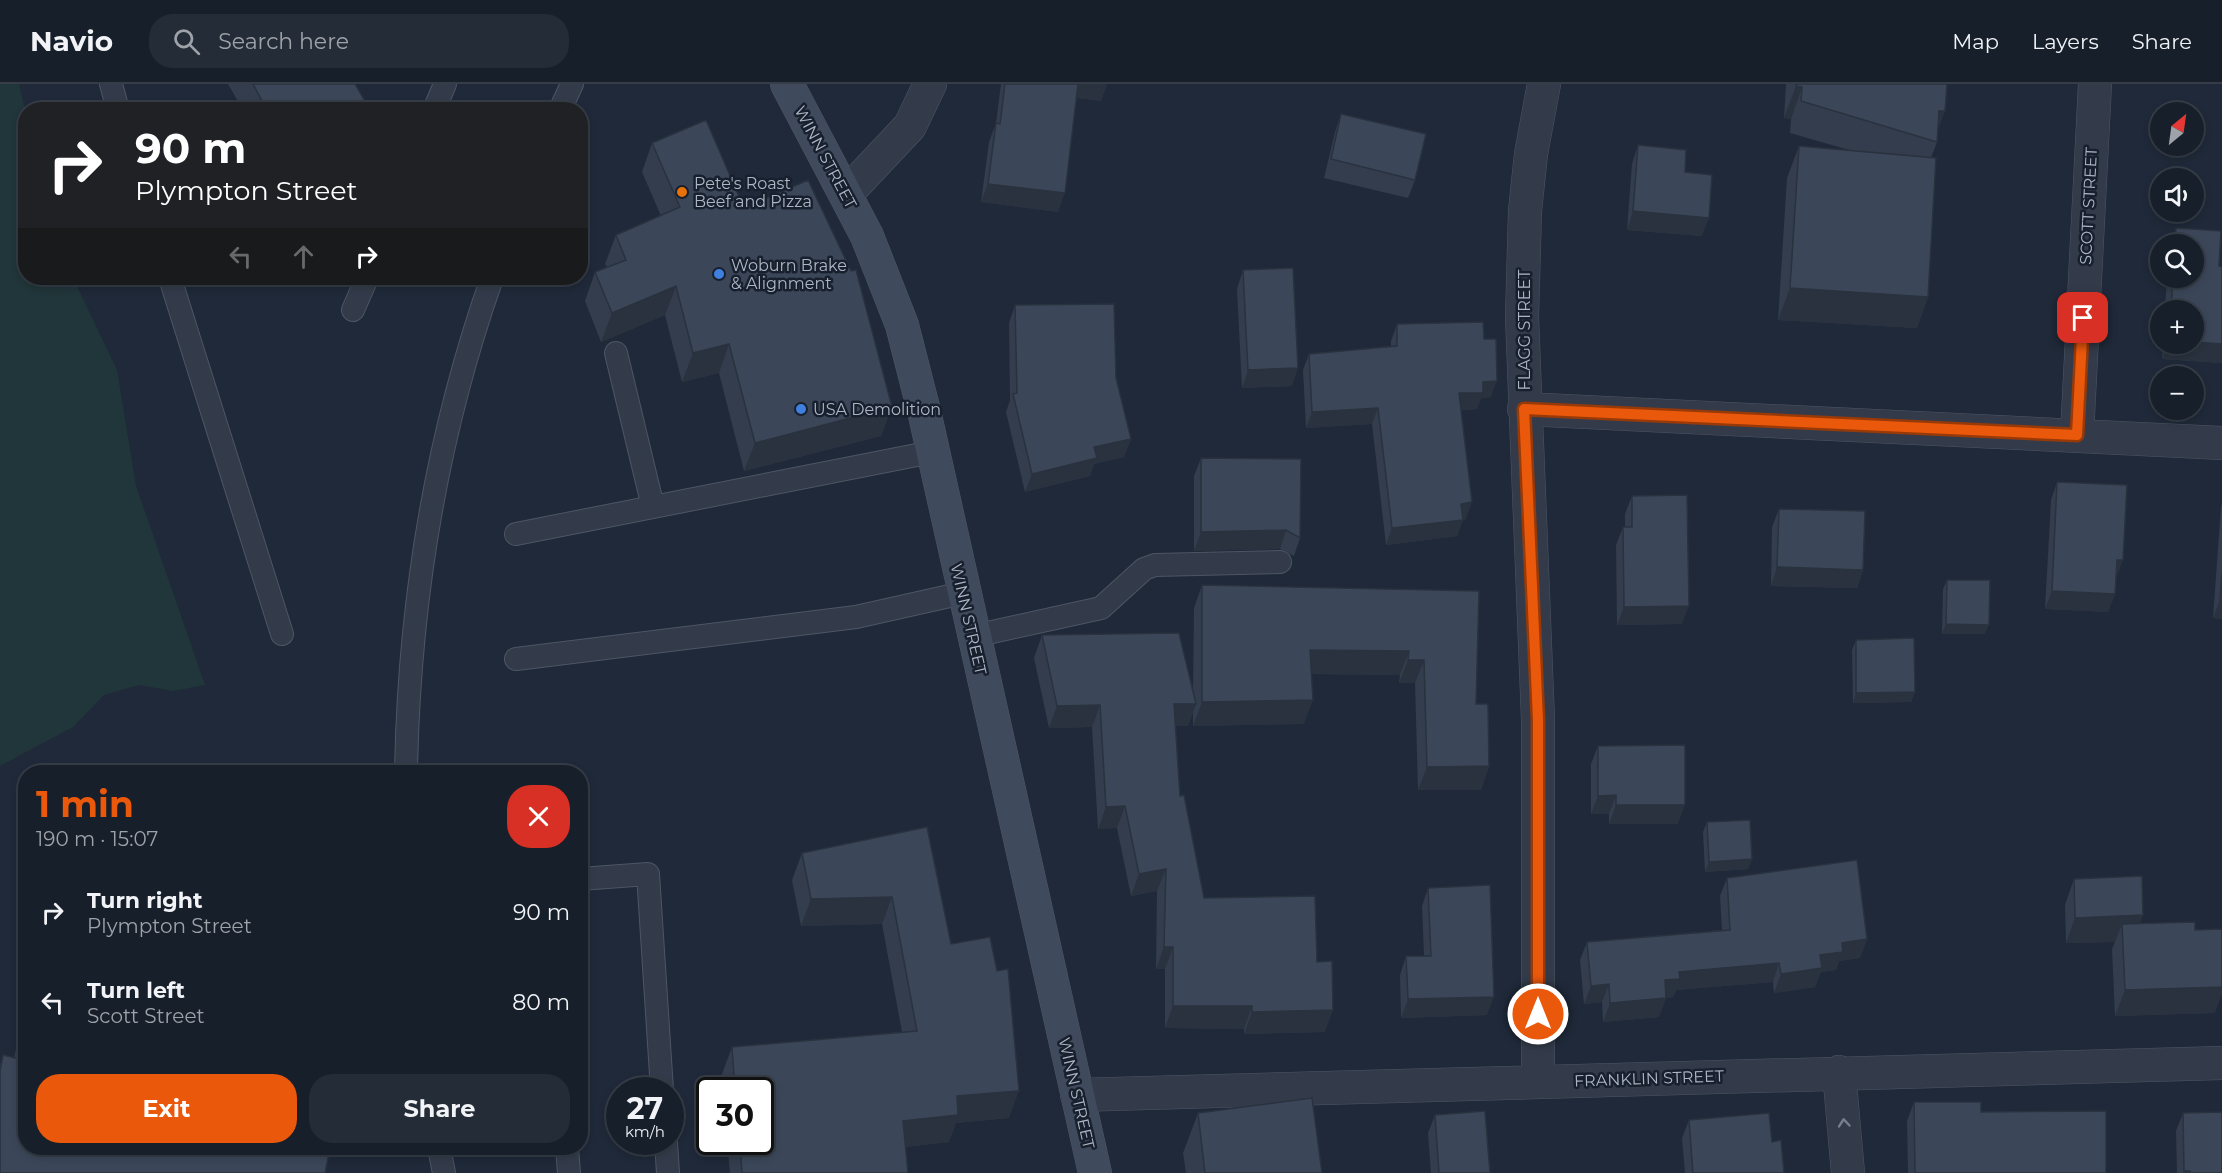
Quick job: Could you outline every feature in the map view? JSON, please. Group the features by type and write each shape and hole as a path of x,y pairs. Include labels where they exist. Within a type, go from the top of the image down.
{"main road":[{"name":"WINN STREET","path":"788,84 847,193 867,236 902,325 1095,1173"}],"street":[{"path":"847,193 910,126 930,84"},
{"name":"FLAGG STREET","path":"1538,1082 1538,720 1524,409 1525,211 1531,154 1544,84"},
{"name":"SCOTT STREET","path":"2077,435 2095,84"},
{"path":"1524,409 2222,443"},
{"name":"FRANKLIN STREET","path":"1077,1095 2222,1063"},
{"path":"1839,1072 1848,1173"}],"lane":[{"path":"111,84 116,102"},
{"path":"438,102 445,84"},
{"path":"564,102 572,84"},
{"path":"172,285 282,634"},
{"path":"353,310 364,285"},
{"path":"406,765 407,709 426,533 447,425 490,285"},
{"path":"616,353 653,507"},
{"path":"516,534 932,452"},
{"path":"974,636 1101,608 1144,569 1155,565 1280,562"},
{"path":"516,659 856,618 963,593"},
{"path":"588,878 648,874 661,1077"},
{"path":"440,1155 444,1173"},
{"path":"568,1155 569,1173"},
{"path":"667,1155 668,1173"}],"green space":[{"path":"0,84 19,84 23,102 18,102 18,285 76,285 117,370 136,486 205,685 173,691 139,685 104,695 73,727 0,766"}],"building":[{"path":"253,84 355,84 365,102 263,102"},
{"path":"1005,84 1078,84 1065,193 988,184 996,123 1000,124"},
{"path":"1796,84 1947,84 1945,111 1939,111 1937,142 1801,101 1802,87"},
{"path":"1341,114 1426,134 1415,180 1331,159"},
{"path":"706,120 744,208 808,180 851,271 856,270 892,407 755,443 729,344 693,353 676,286 612,313 595,272 626,260 616,235 680,207 652,143"},
{"path":"1638,145 1686,150 1685,172 1712,175 1709,218 1633,211"},
{"path":"1799,146 1936,158 1928,297 1790,288"},
{"path":"2176,228 2221,231 2219,266 2222,267 2222,344 2204,343 2204,300 2172,300 2172,288 2204,288 2204,234 2176,234"},
{"path":"1293,268 1298,368 1248,370 1243,270"},
{"path":"1114,304 1116,378 1131,439 1094,447 1097,458 1032,474 1013,394 1017,393 1015,305"},
{"path":"1483,322 1484,339 1496,339 1497,381 1483,382 1483,393 1459,393 1472,502 1461,504 1463,520 1392,528 1378,408 1312,412 1309,354 1397,346 1397,324"},
{"path":"1201,458 1301,459 1300,538 1286,530 1201,532"},
{"path":"2057,482 2127,485 2123,560 2117,560 2115,594 2052,591"},
{"path":"1687,495 1689,606 1624,607 1623,527 1632,527 1632,496"},
{"path":"1779,509 1865,511 1863,570 1777,567"},
{"path":"2222,573 2222,600 2220,600"},
{"path":"1947,580 1990,580 1989,625 1946,624"},
{"path":"1202,585 1479,591 1476,704 1488,704 1489,766 1427,767 1424,660 1408,660 1409,651 1310,650 1313,700 1202,702"},
{"path":"1179,633 1196,704 1174,704 1180,796 1184,795 1204,898 1315,896 1317,962 1332,961 1333,1010 1252,1012 1252,1006 1173,1006 1173,947 1164,947 1166,869 1139,874 1125,806 1106,807 1100,705 1057,706 1042,635"},
{"path":"1914,638 1915,692 1856,693 1856,640"},
{"path":"1685,745 1685,805 1616,805 1616,795 1598,796 1598,746"},
{"path":"1750,820 1752,859 1709,862 1707,822"},
{"path":"927,827 951,944 990,937 997,971 1008,969 1019,1091 957,1096 958,1115 903,1121 908,1173 742,1173 741,1155 774,1155 774,1077 734,1077 732,1047 917,1031 892,897 811,899 802,853"},
{"path":"1857,860 1867,939 1842,943 1843,952 1820,955 1822,968 1781,974 1779,963 1679,972 1680,979 1665,980 1666,998 1610,1003 1609,984 1591,986 1587,942 1730,930 1727,878"},
{"path":"2142,876 2143,915 2075,918 2074,879"},
{"path":"1490,885 1494,997 1408,999 1406,956 1431,956 1428,888"},
{"path":"2195,922 2195,930 2222,929 2222,987 2125,990 2122,924"},
{"path":"3,1055 18,1059 18,1155 329,1155 325,1173 0,1173 0,1071"},
{"path":"1312,1098 1322,1173 1205,1173 1198,1113"},
{"path":"1914,1102 1981,1102 1981,1112 2106,1111 2106,1173 1915,1173"},
{"path":"1485,1111 1490,1173 1439,1173 1435,1115"},
{"path":"2222,1112 2222,1173 2184,1171 2183,1113"},
{"path":"1769,1113 1772,1142 1781,1140 1784,1173 1693,1173 1689,1120"}],"place":[{"name":"Pete's Roast Beef and Pizza","path":"682,192"},
{"name":"Woburn Brake & Alignment","path":"719,274"},
{"name":"USA Demolition","path":"801,409"}],"route":[{"path":"1538,1014 1538,720 1524,409 2077,435 2083,318"}]}
